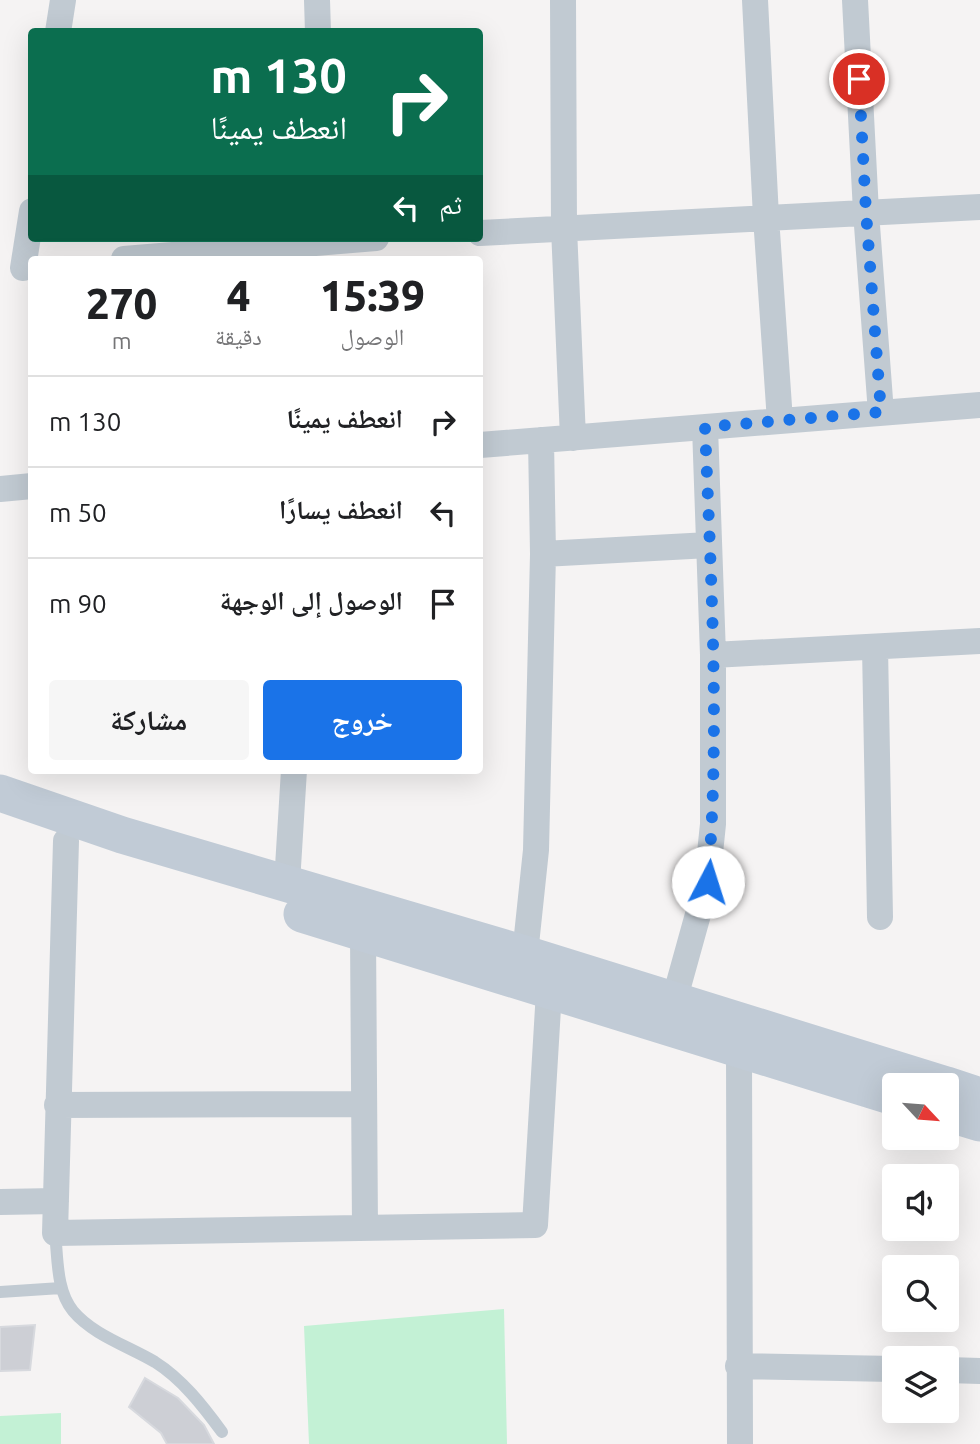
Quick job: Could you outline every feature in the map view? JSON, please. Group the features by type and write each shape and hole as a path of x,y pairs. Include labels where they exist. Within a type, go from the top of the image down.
{"street":[{"path":"59,28 63,0"},
{"path":"317,0 318,28"},
{"path":"564,0 564,228 573,438"},
{"path":"755,0 780,421"},
{"path":"855,0 866,212 881,412"},
{"path":"483,233 980,207"},
{"path":"18,269 28,228"},
{"path":"171,256 352,242"},
{"path":"483,446 980,405"},
{"path":"674,1001 708,882 713,824 713,654 705,427"},
{"path":"525,954 536,850 543,554 541,440"},
{"path":"0,489 28,486"},
{"path":"543,554 709,545"},
{"path":"713,654 980,641"},
{"path":"874,646 880,917"},
{"path":"287,883 294,774"},
{"path":"0,793 122,835 525,954 907,1073"},
{"path":"0,820 882,1093"},
{"path":"66,841 55,1233 535,1225 549,991"},
{"path":"363,933 365,1228"},
{"path":"739,1051 740,1444"},
{"path":"959,1089 980,1096"},
{"path":"57,1105 363,1104"},
{"path":"959,1117 980,1123"},
{"path":"0,1202 55,1202"},
{"path":"738,1366 882,1369"},
{"path":"959,1370 980,1371"}],"lane":[{"path":"55,1233 61,1288 73,1310 99,1332 157,1364 199,1400 222,1432"},
{"path":"0,1292 61,1288"}],"green space":[{"path":"504,1309 507,1444 309,1444 304,1326"},
{"path":"61,1413 61,1444 0,1444 0,1416"}],"building":[{"path":"35,1325 30,1370 0,1371 0,1327"},
{"path":"145,1378 178,1398 204,1425 214,1444 167,1444 161,1433 129,1407"}],"route":[{"path":"708,882 713,824 713,654 705,427 881,412 859,79"}]}
